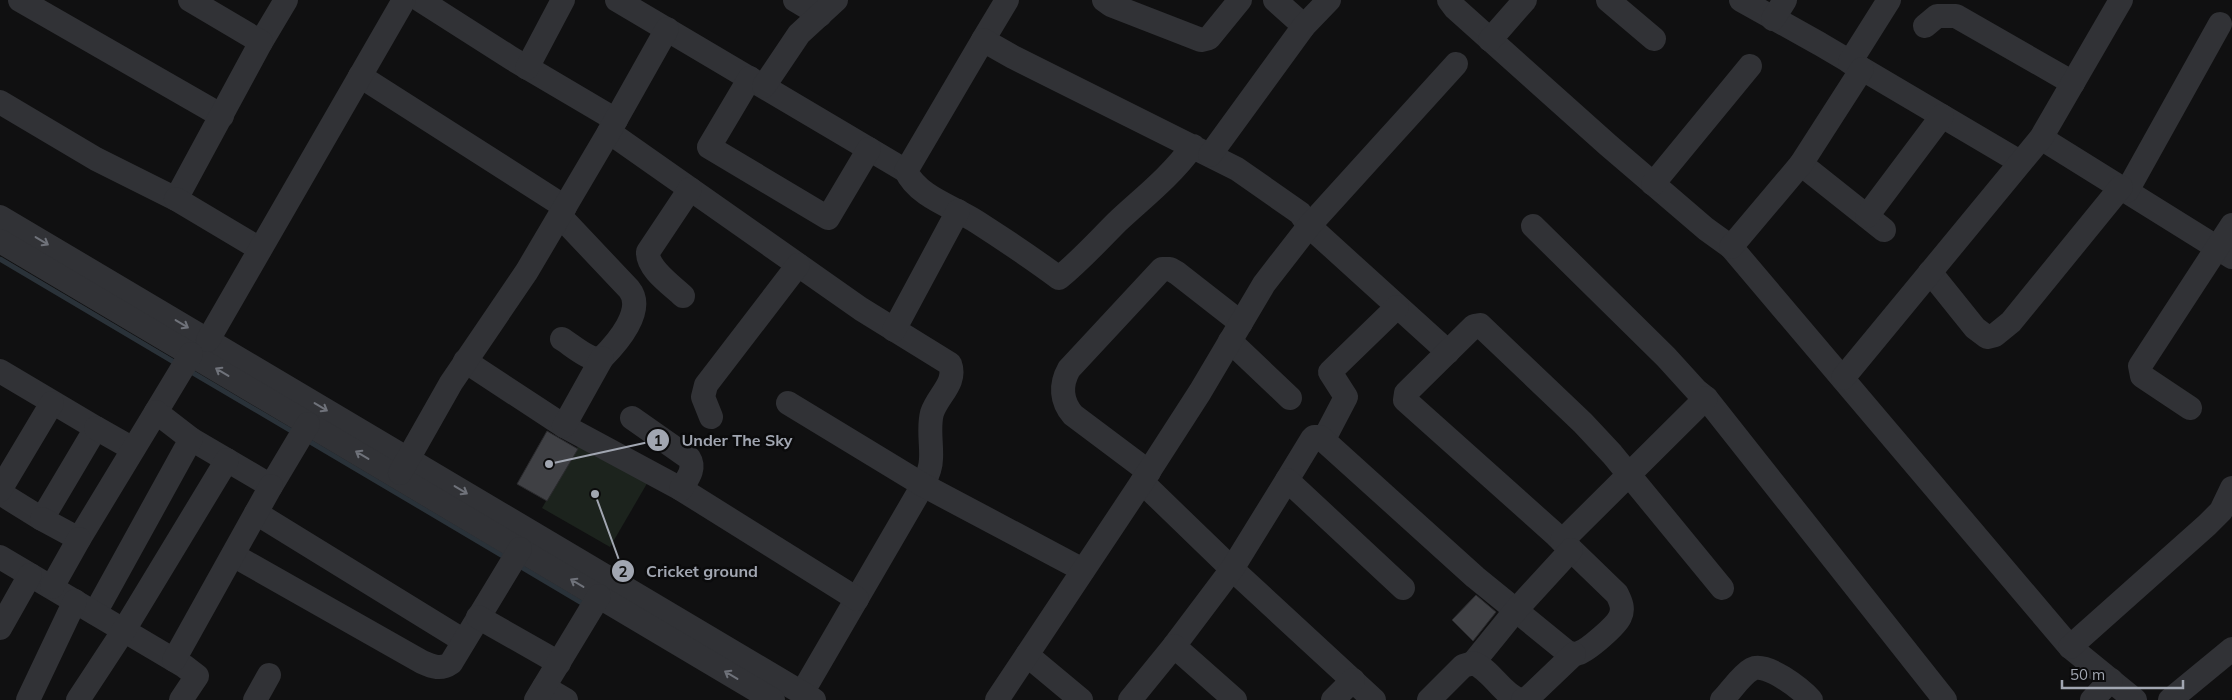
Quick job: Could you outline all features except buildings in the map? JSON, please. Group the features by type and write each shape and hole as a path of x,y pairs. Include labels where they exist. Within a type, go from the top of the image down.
{"street":[{"path":"20,0 222,116"},
{"path":"190,0 261,42"},
{"path":"176,199 261,42 286,0"},
{"path":"52,587 133,448 200,347 260,249 404,0"},
{"path":"0,217 200,347 403,468 808,696 857,599 923,485 931,461 930,427 932,413 950,381 952,370 950,364 894,330 690,189 612,126 527,68 420,0"},
{"path":"527,68 563,0"},
{"path":"617,0 906,171 911,181 926,193 975,220 1059,278 1091,250 1118,222 1202,151 1304,26 1329,0"},
{"path":"795,0 828,7"},
{"path":"906,171 1008,0"},
{"path":"1104,0 1111,6 1201,40 1209,38 1240,0"},
{"path":"1275,0 1304,26"},
{"path":"1449,0 1455,8 1490,40 1653,184 1706,229 1731,247 2070,647 2135,700"},
{"path":"1490,40 1525,0"},
{"path":"1608,0 1654,39"},
{"path":"1741,0 1779,9 1856,65 2020,162"},
{"path":"1731,247 1801,164 1856,65 1889,0"},
{"path":"1843,378 2041,138 2121,0"},
{"path":"828,7 799,34 757,82 709,147 828,218 869,149"},
{"path":"1925,26 1937,16 1956,16 2073,83"},
{"path":"1930,272 1975,328 1987,337 1995,335 2011,322 2124,189 2220,24"},
{"path":"403,468 465,361 527,271 667,29"},
{"path":"984,40 1237,169 1300,213 1309,226 1448,352"},
{"path":"997,700 1145,477 1264,284 1309,226 1456,64"},
{"path":"1653,184 1750,66"},
{"path":"360,76 562,211 629,289 635,300 634,314 602,358 564,426"},
{"path":"0,102 96,159 176,199 260,249"},
{"path":"1801,164 1876,223 1942,116"},
{"path":"2041,138 2225,252"},
{"path":"683,296 656,269 648,257 648,252 690,189"},
{"path":"894,330 958,211"},
{"path":"2190,408 2142,376 2140,366 2225,252 2232,225"},
{"path":"1533,226 1706,398 1945,700"},
{"path":"0,241 200,347 308,424 403,468 520,549 773,700"},
{"path":"711,417 703,397 706,385 798,265"},
{"path":"1290,398 1236,332 1177,273 1170,269 1162,269 1069,369 1064,379 1063,392 1066,406 1074,415 1145,477 1232,569 1374,700"},
{"path":"1324,439 1346,397 1330,372 1397,307"},
{"path":"1473,663 1484,668 1513,697 1522,700 1529,697 1574,654 1587,648 1615,624 1621,616 1622,604 1617,594 1566,545 1405,400 1406,393 1474,326 1482,326 1583,423 1629,475 1722,588"},
{"path":"562,339 591,358 598,360 602,358"},
{"path":"465,361 564,426 681,489 857,599"},
{"path":"3,379 52,402 133,448"},
{"path":"1429,700 1463,666 1473,663 1566,545 1629,475 1706,398"},
{"path":"52,402 0,492 79,539"},
{"path":"788,403 923,485 1083,570"},
{"path":"156,412 191,439 271,486"},
{"path":"632,418 689,458 692,470 681,489"},
{"path":"174,660 271,486 308,424"},
{"path":"42,518 96,428"},
{"path":"1130,700 1174,646 1232,569 1314,437 1324,439 1475,577 1567,652 1574,654"},
{"path":"95,613 191,439"},
{"path":"78,700 124,630 226,460"},
{"path":"1287,480 1403,588"},
{"path":"2070,647 2207,525 2221,511 2232,488"},
{"path":"256,513 464,641"},
{"path":"233,555 429,666 437,668 452,663 520,549"},
{"path":"0,557 174,660 197,676 181,700"},
{"path":"0,628 30,575"},
{"path":"566,700 540,694 599,596"},
{"path":"28,700 75,601"},
{"path":"478,618 558,663"},
{"path":"1174,646 1234,700"},
{"path":"2170,700 2232,649"},
{"path":"1026,655 1081,700"},
{"path":"1722,700 1750,670 1759,666 1774,672 1811,700"},
{"path":"255,700 269,675"},
{"path":"1333,700 1352,680"},
{"path":"2092,700 2111,680"}],"shaded area":[{"path":"581,441 649,480 610,547 542,508"}],"waterway":[{"path":"0,259 179,365"},
{"path":"188,370 295,433"},
{"path":"307,440 508,559"},
{"path":"518,565 582,603"}],"place":[{"name":"Under The Sky","path":"549,464"},
{"name":"Cricket ground","path":"595,494"}]}
